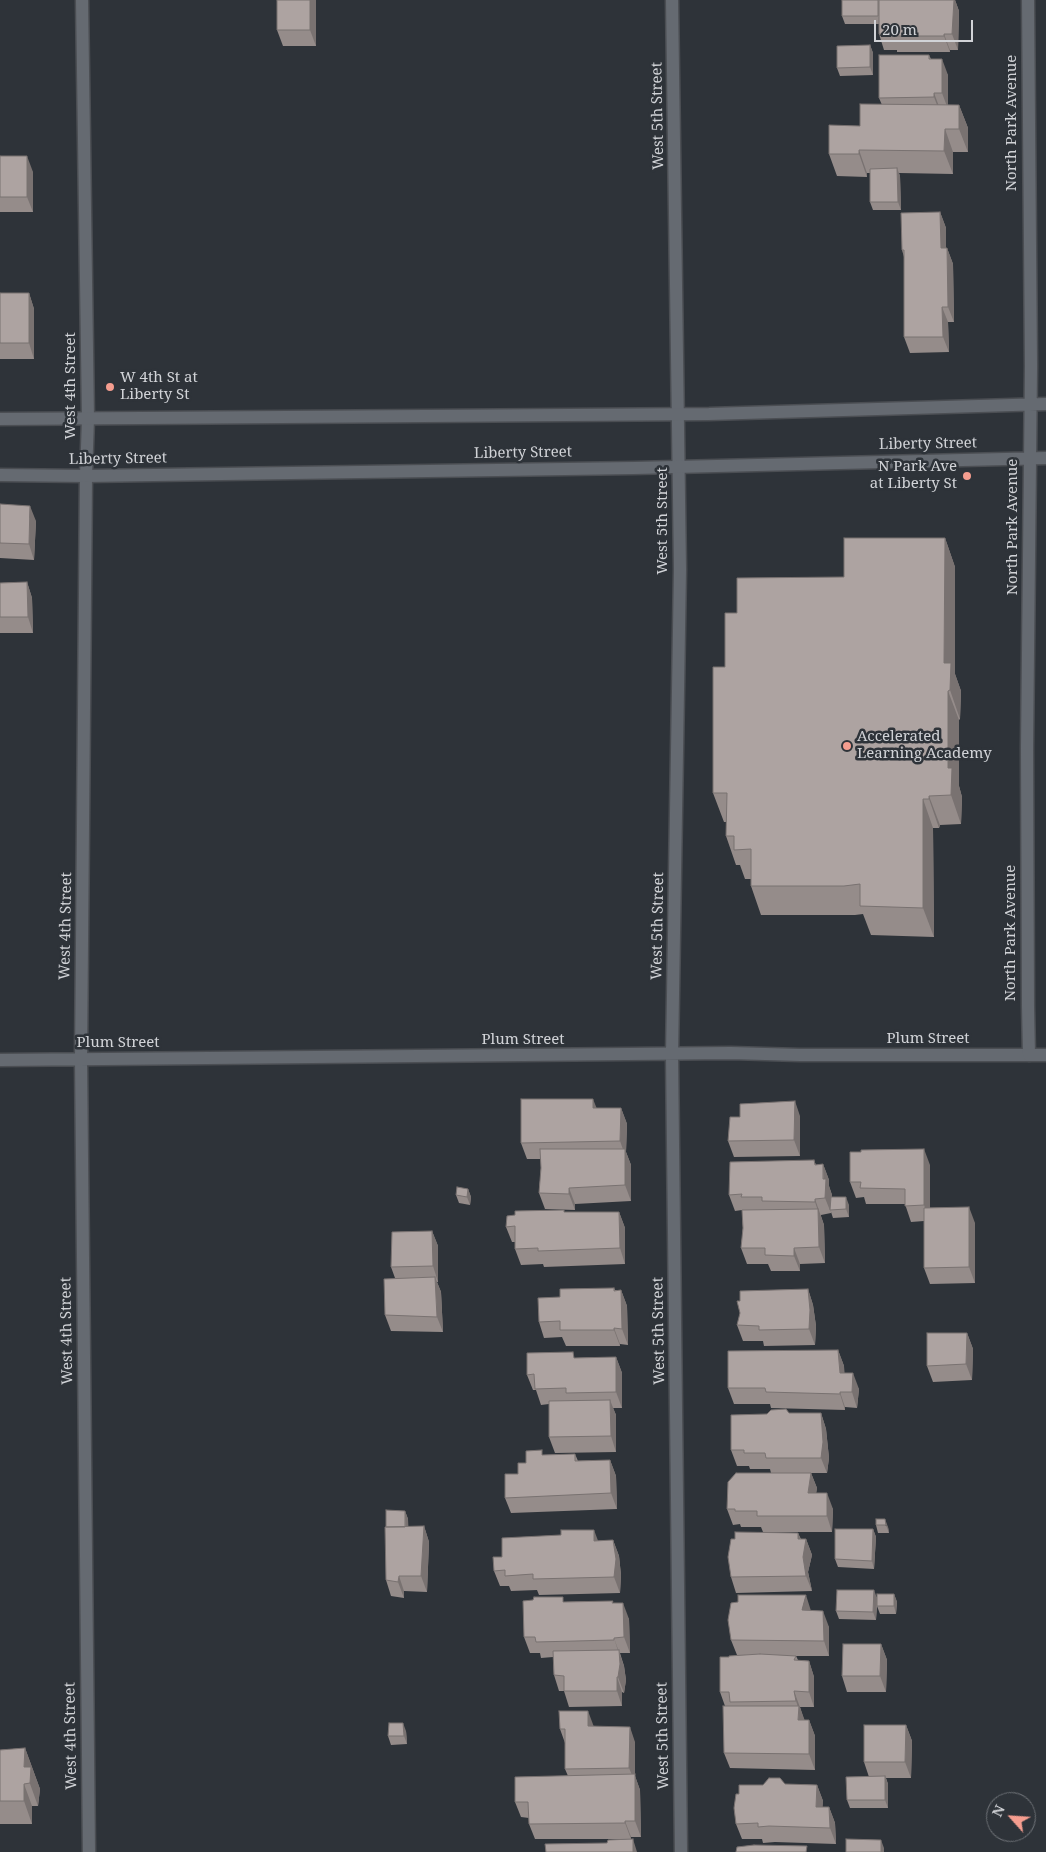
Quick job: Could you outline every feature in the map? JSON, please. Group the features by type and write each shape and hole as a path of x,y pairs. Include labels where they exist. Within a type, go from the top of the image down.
{"street":[{"name":"West 4th Street","path":"82,0 88,419 81,1059 89,1852"},
{"name":"West 5th Street","path":"672,0 680,569 672,1055 681,1852"},
{"name":"North Park Avenue","path":"1028,0 1031,366 1027,748 1029,1055"},
{"path":"0,419 678,413 1046,404"},
{"name":"Liberty Street","path":"0,475 86,476 679,467 1046,458"},
{"name":"Plum Street","path":"0,1060 731,1053 800,1055 1046,1055"}],"building":[{"path":"277,0 310,0 310,30 277,30"},
{"path":"842,0 878,0 878,16 842,16"},
{"path":"879,0 954,0 952,34 944,34 944,36 892,36 892,34 879,34"},
{"path":"870,45 870,67 837,68 837,46"},
{"path":"879,55 929,55 929,59 942,59 942,93 934,93 934,97 879,98"},
{"path":"860,104 959,105 959,129 945,129 944,151 859,150 859,154 829,154 829,125 860,126"},
{"path":"0,156 27,156 27,197 0,197"},
{"path":"897,168 898,202 870,202 870,169"},
{"path":"940,212 941,248 947,248 948,307 942,307 943,337 904,337 904,250 902,250 901,213"},
{"path":"0,293 29,293 29,343 0,343"},
{"path":"0,504 30,506 29,544 0,543"},
{"path":"844,538 945,538 944,663 951,663 950,690 948,691 948,768 952,768 951,795 929,796 929,799 923,799 923,908 860,906 860,884 844,886 751,886 751,849 734,850 734,836 726,836 727,793 713,793 713,667 725,667 725,613 737,613 737,578 844,577"},
{"path":"27,582 28,617 0,617 0,583"},
{"path":"521,1099 593,1099 593,1108 621,1108 620,1141 521,1143"},
{"path":"795,1101 794,1140 728,1141 730,1117 740,1117 740,1104"},
{"path":"540,1149 625,1149 625,1185 569,1188 569,1194 539,1193"},
{"path":"924,1149 924,1205 905,1206 905,1189 860,1188 861,1182 850,1182 850,1152 861,1152 861,1150"},
{"path":"814,1160 815,1165 823,1164 823,1179 826,1179 825,1198 815,1199 815,1202 762,1201 762,1197 741,1197 742,1194 729,1195 730,1162"},
{"path":"457,1187 468,1189 467,1197 456,1195"},
{"path":"831,1197 846,1197 846,1209 830,1210"},
{"path":"969,1207 969,1267 924,1268 924,1208"},
{"path":"818,1209 819,1247 794,1248 794,1256 765,1255 765,1248 741,1248 742,1210"},
{"path":"564,1210 564,1212 619,1212 620,1248 538,1251 538,1248 515,1249 515,1226 506,1227 507,1216 515,1215 515,1211"},
{"path":"432,1231 433,1266 391,1267 392,1232"},
{"path":"435,1277 437,1317 385,1315 384,1279"},
{"path":"614,1288 614,1291 621,1290 622,1329 560,1330 560,1321 539,1322 538,1298 560,1297 560,1289"},
{"path":"808,1289 809,1329 759,1330 759,1326 737,1325 740,1313 737,1301 740,1301 740,1291"},
{"path":"927,1333 967,1333 966,1364 927,1366"},
{"path":"838,1350 840,1373 853,1373 852,1392 840,1392 840,1394 766,1392 765,1388 728,1388 728,1351"},
{"path":"573,1352 574,1358 616,1357 616,1392 566,1393 566,1388 535,1389 534,1374 527,1375 527,1353"},
{"path":"610,1400 611,1436 549,1437 549,1401"},
{"path":"786,1409 789,1413 821,1413 823,1442 821,1458 766,1458 765,1453 744,1453 744,1450 731,1450 731,1415 767,1414 771,1410"},
{"path":"542,1450 542,1455 575,1454 575,1461 610,1460 611,1493 505,1498 505,1474 518,1474 518,1463 526,1463 526,1451"},
{"path":"736,1473 811,1473 808,1493 827,1493 827,1516 757,1516 757,1511 727,1509 728,1482"},
{"path":"386,1510 405,1511 405,1527 386,1527"},
{"path":"876,1519 885,1519 886,1525 876,1525"},
{"path":"424,1526 421,1576 399,1576 398,1582 386,1580 385,1527"},
{"path":"835,1529 873,1529 872,1561 835,1559"},
{"path":"561,1530 594,1530 594,1541 613,1540 616,1559 614,1577 533,1579 533,1574 505,1576 505,1570 494,1571 493,1557 502,1557 502,1538 561,1535"},
{"path":"735,1532 798,1533 798,1539 806,1539 803,1557 806,1576 731,1577 728,1557 731,1539 735,1539"},
{"path":"837,1590 874,1590 873,1612 836,1611"},
{"path":"877,1594 894,1594 894,1606 877,1606"},
{"path":"738,1595 806,1595 802,1610 823,1611 824,1641 731,1640 728,1620 731,1603 738,1602"},
{"path":"534,1597 563,1597 563,1602 613,1601 612,1603 623,1603 624,1637 614,1638 614,1640 536,1642 535,1637 524,1637 523,1601 533,1600"},
{"path":"843,1644 881,1644 880,1676 842,1676"},
{"path":"619,1650 620,1664 617,1677 617,1691 564,1691 564,1676 554,1675 553,1651"},
{"path":"760,1654 796,1656 794,1660 809,1661 809,1692 794,1691 796,1701 730,1702 729,1692 720,1692 720,1657"},
{"path":"723,1706 799,1706 798,1720 809,1720 809,1754 724,1753"},
{"path":"559,1711 588,1711 588,1726 630,1727 629,1768 565,1769 565,1729 560,1729"},
{"path":"389,1723 403,1723 404,1736 388,1736"},
{"path":"864,1725 906,1725 905,1762 864,1762"},
{"path":"25,1748 24,1767 31,1767 30,1783 24,1784 24,1801 0,1801 0,1750"},
{"path":"635,1774 635,1821 625,1821 625,1823 529,1824 528,1802 515,1802 515,1777"},
{"path":"885,1776 885,1800 847,1800 846,1777"},
{"path":"769,1778 780,1778 785,1784 817,1785 816,1807 829,1807 830,1828 758,1827 758,1823 736,1824 734,1808 736,1794 739,1794 739,1785 763,1785"},
{"path":"633,1839 633,1852 546,1852 545,1844 607,1843 608,1840"},
{"path":"846,1839 881,1840 881,1852 846,1852"},
{"path":"754,1845 807,1846 806,1852 736,1852 737,1847"}],"place":[{"name":"W 4th St at Liberty St","path":"110,387"},
{"name":"N Park Ave at Liberty St","path":"967,476"},
{"name":"Accelerated Learning Academy","path":"847,746"}]}
